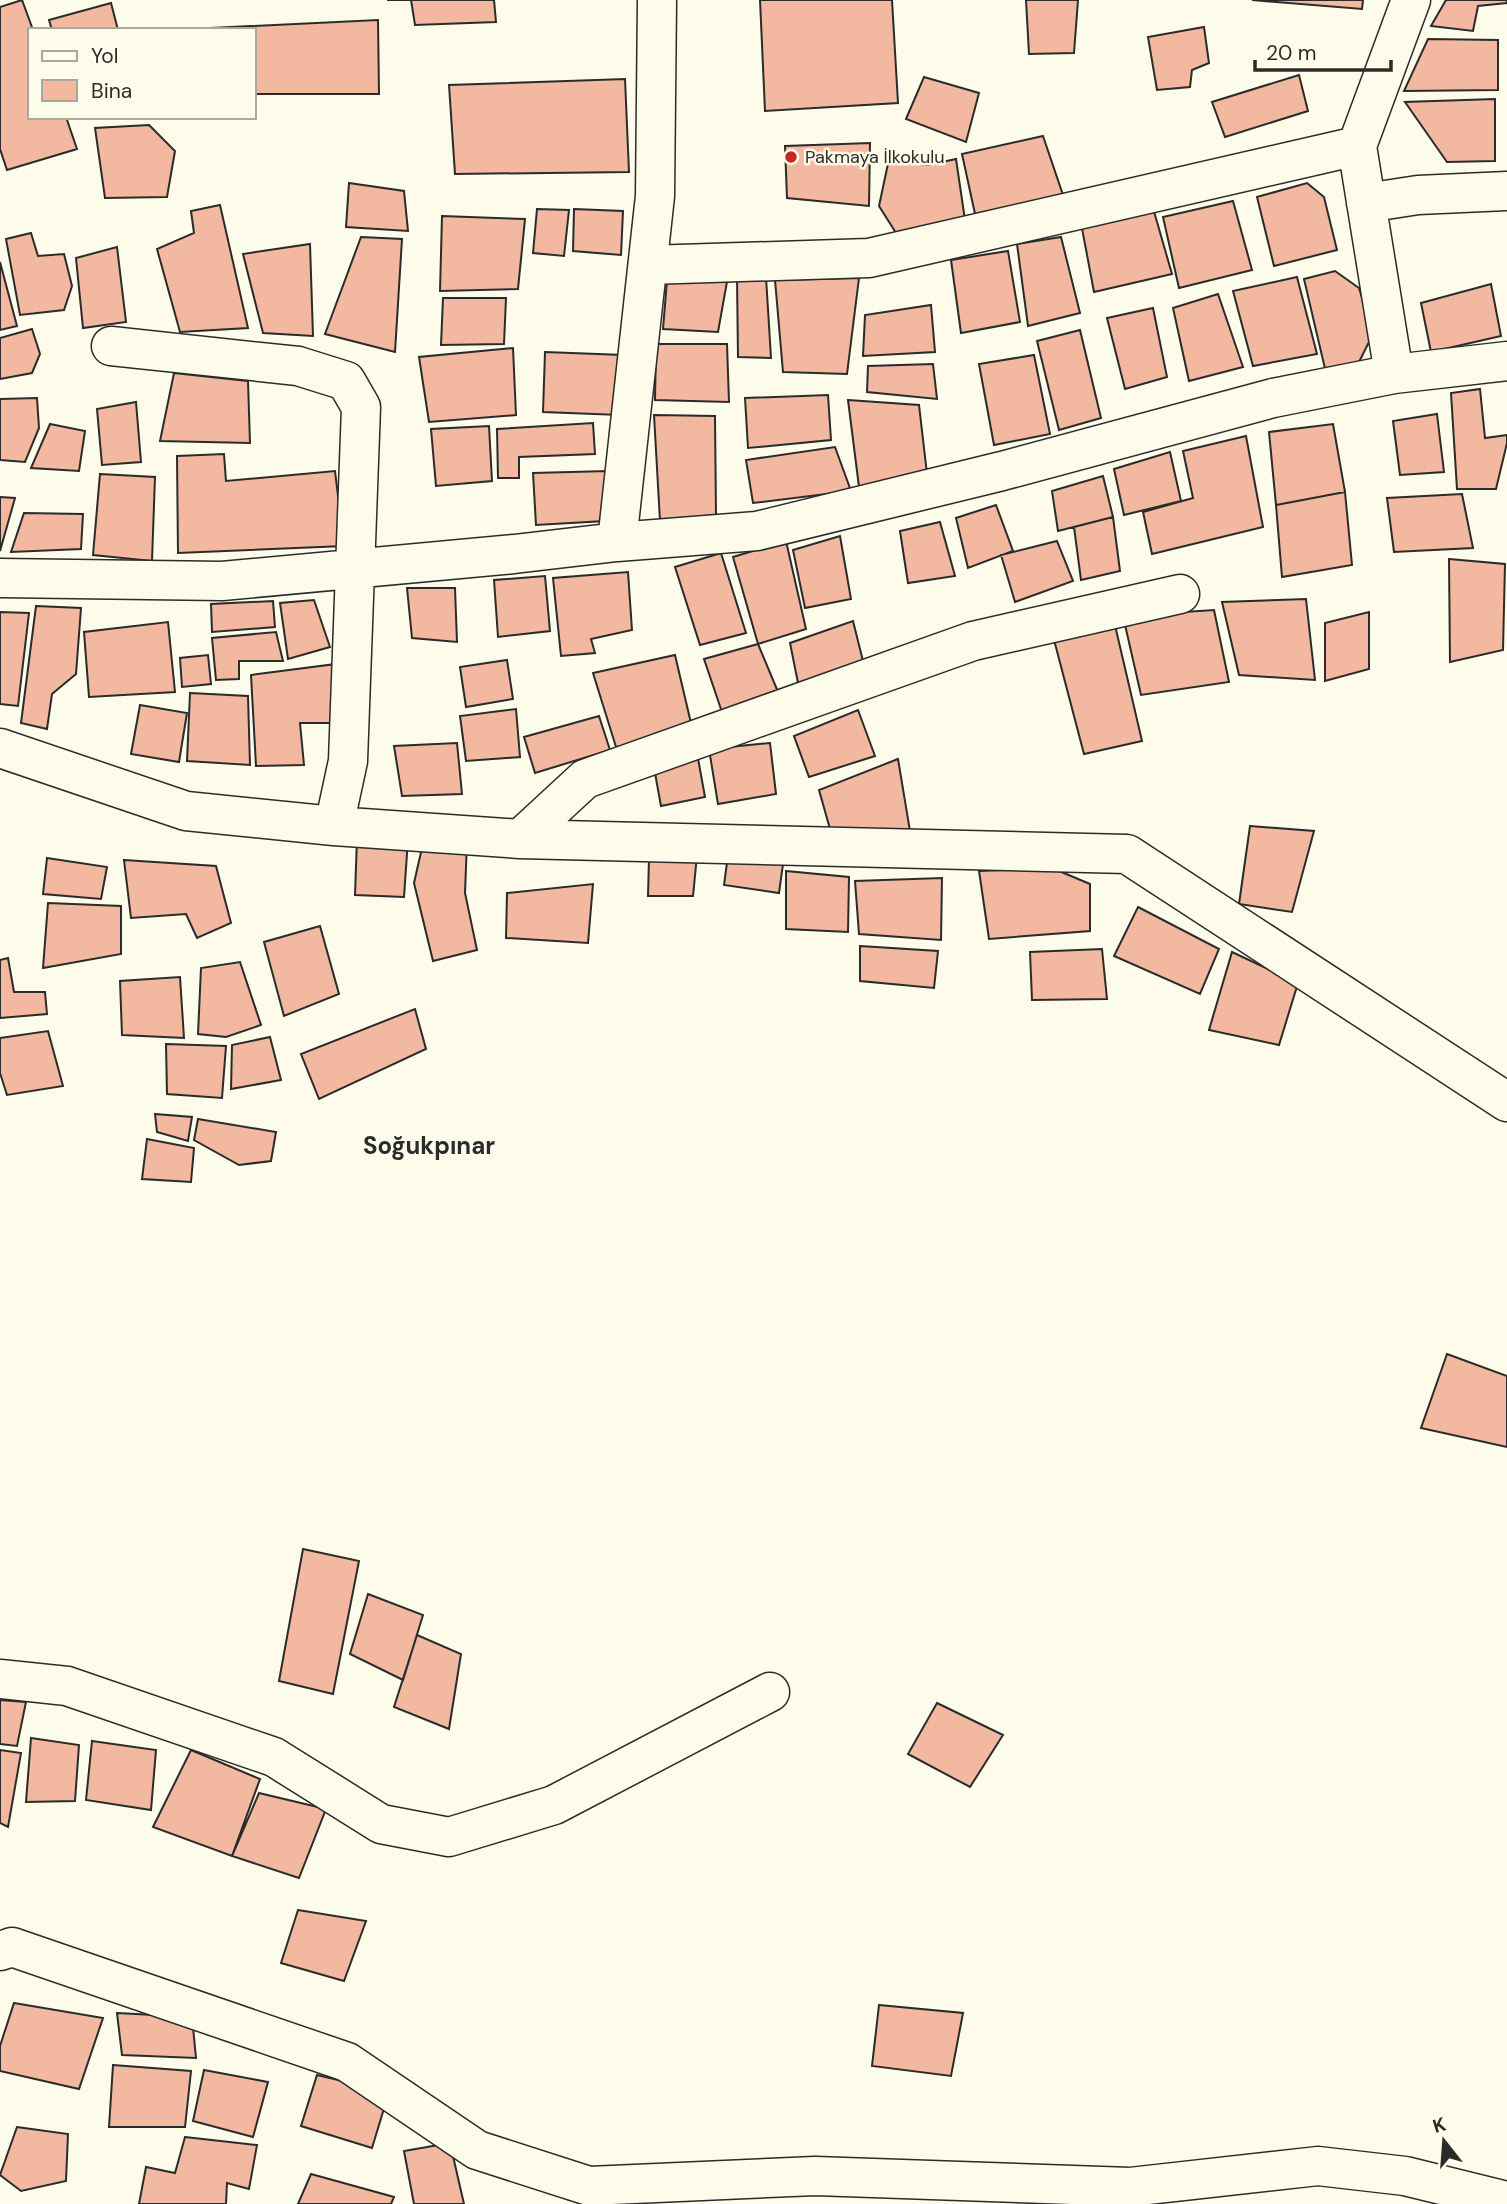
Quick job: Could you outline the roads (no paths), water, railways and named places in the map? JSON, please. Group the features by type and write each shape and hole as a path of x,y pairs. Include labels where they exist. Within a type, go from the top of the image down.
{"street":[{"path":"617,542 655,196 657,0"},
{"path":"1394,374 1357,146 1411,0"},
{"path":"648,265 869,258 1357,146"},
{"path":"1366,203 1418,195 1507,191"},
{"path":"111,346 298,366 346,381 361,407 348,761 334,826"},
{"path":"0,578 222,581 757,531 1002,471 1273,398 1394,374 1507,361"},
{"path":"520,839 585,779 973,640 1180,594"},
{"path":"0,748 186,811 334,826 520,839 1127,854 1507,1102"},
{"path":"0,1679 67,1686 274,1757 381,1824 449,1837 554,1805 771,1692"},
{"path":"4,1941 347,2062 477,2150 589,2186 815,2176 1130,2187 1318,2166 1405,2176 1507,2201"}],"place":[{"name":"Pakmaya İlkokulu","path":"791,157"}],"district":[{"name":"Soğukpınar","path":"429,1146"}]}
